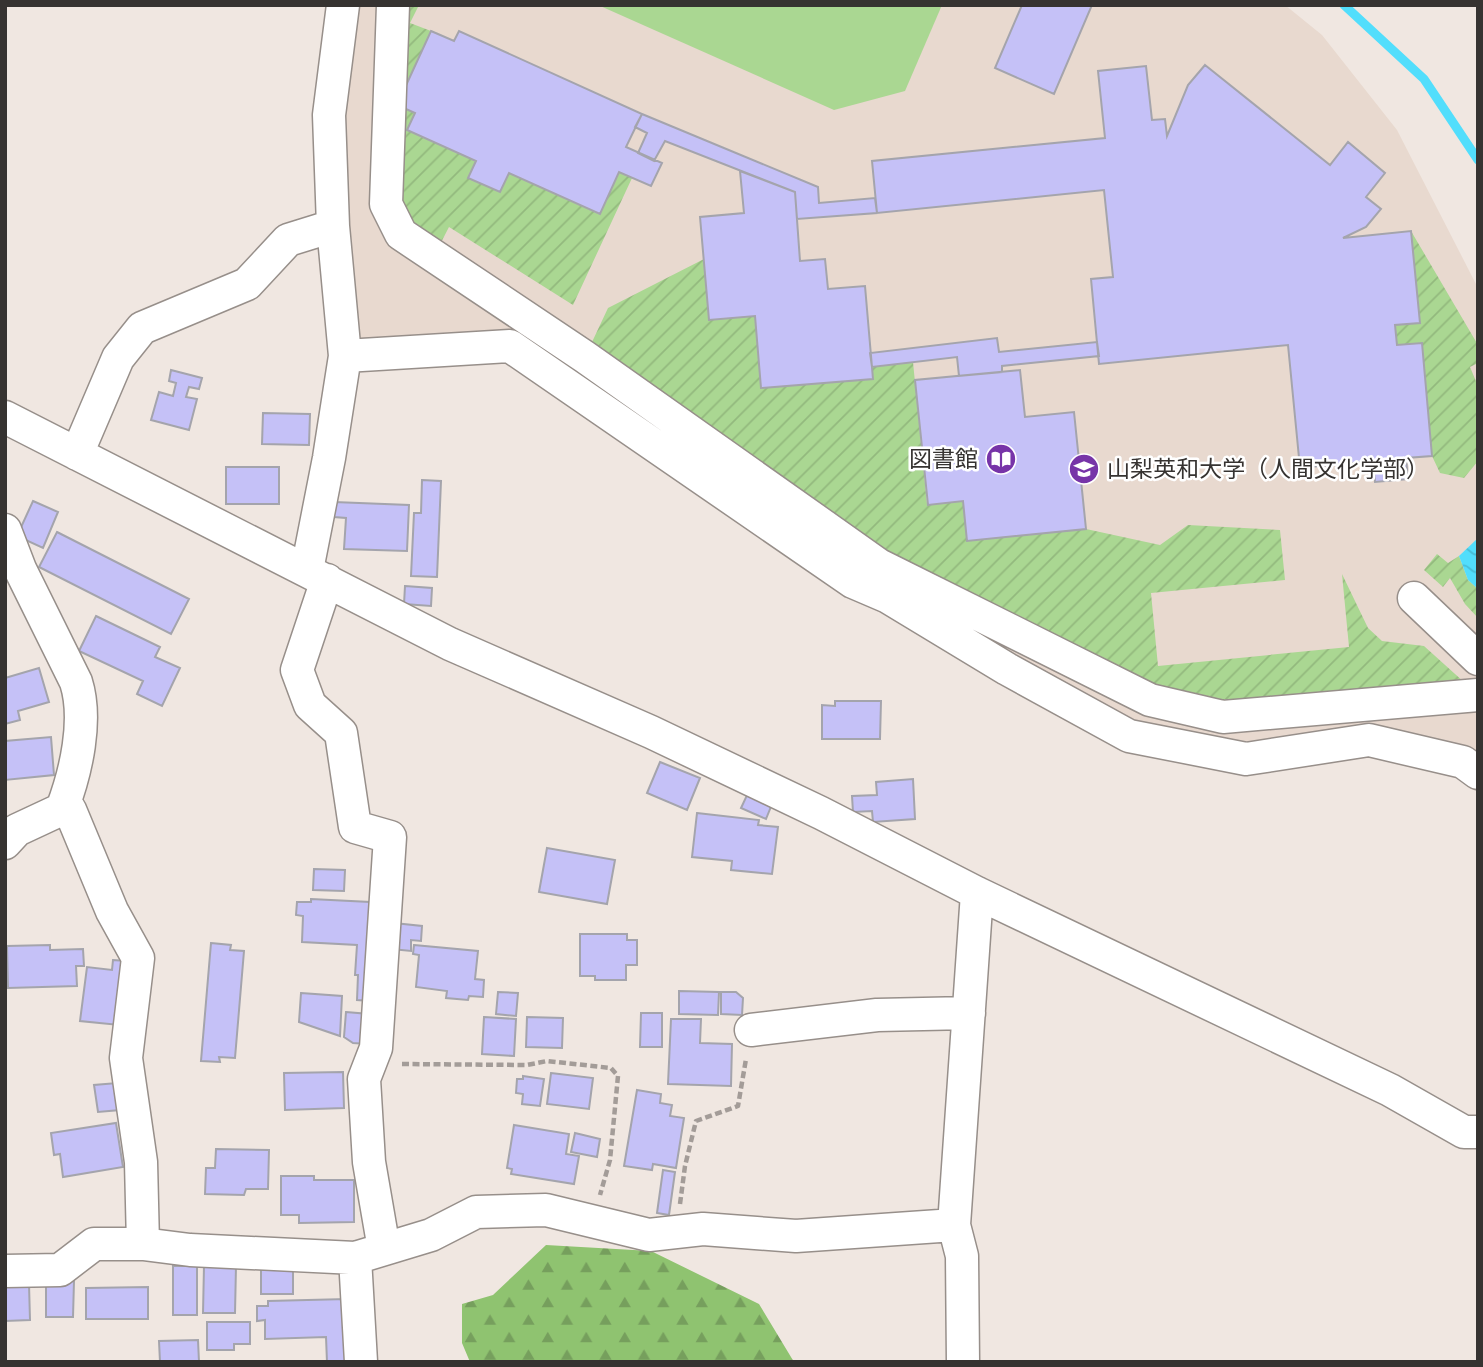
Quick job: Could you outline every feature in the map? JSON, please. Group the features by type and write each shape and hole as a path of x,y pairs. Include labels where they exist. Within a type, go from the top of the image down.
{"street":[{"path":"343,5 329,115 333,226 345,356 329,458 317,575 297,670 310,705 341,733 355,827 390,837 376,1048 364,1079 369,1162 370,1253 361,1362"},
{"path":"393,5 386,204 401,234 584,357 879,565 1150,699 1223,717 1478,695"},
{"path":"77,454 118,358 142,328 247,284 288,240 333,226"},
{"path":"345,356 510,346 853,582 888,597 1007,669 1129,736 1246,759 1369,740 1463,762 1478,773"},
{"path":"5,417 450,644 651,732 1390,1090 1464,1132 1478,1132"},
{"path":"5,530 20,569 61,650 82,699 75,774 62,810"},
{"path":"1414,598 1478,659"},
{"path":"5,843 17,830 62,810 71,810 112,911 138,958 126,1058 141,1162 144,1244"},
{"path":"964,1362 962,1256 954,1225 977,892"},
{"path":"751,1030 877,1015 969,1013"},
{"path":"5,1271 61,1270 94,1244 144,1244 190,1250 370,1253 431,1235 477,1212 546,1210 649,1235 703,1229 796,1236 954,1225"}],"path":[{"path":"677,1232 685,1166 696,1121 738,1106 751,1030"},
{"path":"369,1064 527,1065 547,1061 611,1069 618,1076 610,1160 592,1222"}],"shaded area":[{"name":"山梨英和大学（人間文化学部）","path":"343,5 1285,5 1322,35 1397,130 1478,288 1478,758 1247,748 1141,730 1018,656 853,582 510,346 345,356"}],"green space":[{"path":"393,5 419,5 410,23 431,31 397,104 415,113 476,161 469,178 500,192 509,173 599,214 619,172 632,178 573,305 449,227 434,256 401,234"},
{"path":"598,5 942,5 905,91 834,110"},
{"path":"1411,231 1478,345 1478,363 1470,367 1478,386 1478,461 1464,478 1440,473 1432,456 1422,343 1397,345 1395,325 1420,322"},
{"path":"704,259 709,320 755,316 761,388 872,379 872,367 913,362 927,504 963,501 967,541 1086,529 1160,545 1188,525 1280,530 1285,580 1151,593 1158,666 1349,647 1342,574 1368,628 1382,641 1424,646 1465,683 1244,701 1164,694 879,546 585,357 608,308"},
{"path":"1437,554 1448,563 1459,556 1468,580 1478,589 1478,618 1465,604 1450,578 1443,587 1424,570"},
{"path":"546,1245 651,1251 759,1304 794,1362 470,1362 462,1343 462,1304 493,1295"}],"water":[{"path":"1478,538 1478,589 1468,580 1459,556"}],"building":[{"path":"1022,5 1092,5 1054,94 995,68"},
{"path":"431,31 454,41 459,31 642,114 626,147 662,163 651,186 619,172 600,214 509,173 500,192 468,178 476,161 407,130 415,113 397,105"},
{"path":"1205,65 1330,165 1348,142 1385,173 1366,197 1381,209 1366,227 1343,238 1411,231 1420,323 1395,325 1397,345 1422,343 1432,456 1406,458 1408,479 1375,482 1373,461 1300,468 1288,345 1099,364 1091,279 1113,277 1104,190 877,213 872,161 1105,138 1098,71 1146,66 1152,120 1165,119 1167,136 1188,85"},
{"path":"642,114 818,187 819,203 875,198 877,213 797,219 795,192 665,141 654,161 638,153 647,133 635,127"},
{"path":"740,171 795,192 800,261 825,259 828,289 865,286 873,379 761,388 755,316 709,320 700,217 744,213"},
{"path":"997,338 999,352 1097,342 1099,356 1002,366 1002,372 959,376 957,357 872,367 870,353"},
{"path":"171,370 202,378 199,389 189,387 186,397 197,399 189,430 151,420 159,392 173,396 176,383 169,381"},
{"name":"図書館","path":"1020,370 1025,417 1074,412 1086,529 967,541 963,501 928,505 915,380"},
{"path":"263,413 310,414 309,445 262,444"},
{"path":"226,467 279,467 279,504 226,504"},
{"path":"422,480 441,481 437,577 411,576 414,513 421,513"},
{"path":"33,501 58,512 43,548 17,536"},
{"path":"334,502 409,505 407,551 344,549 346,518 334,517"},
{"path":"57,532 189,599 171,634 39,567"},
{"path":"405,586 432,588 431,606 404,604"},
{"path":"96,616 160,647 155,657 180,668 162,706 137,694 143,681 79,651"},
{"path":"39,668 49,702 18,711 20,720 5,724 5,678"},
{"path":"835,701 881,701 880,739 822,739 822,705 835,706"},
{"path":"51,737 54,775 5,780 5,741"},
{"path":"660,762 700,778 687,810 647,793"},
{"path":"913,779 915,819 873,822 872,811 853,812 852,796 877,795 876,782"},
{"path":"748,793 772,804 766,819 741,808"},
{"path":"697,813 759,820 758,825 778,827 772,874 731,870 732,861 692,857"},
{"path":"547,848 615,860 607,904 539,892"},
{"path":"314,869 345,870 344,891 313,890"},
{"path":"311,899 370,902 370,1001 357,1000 357,945 302,942 303,916 296,915 297,902 311,902"},
{"path":"394,923 422,926 421,941 411,940 411,951 392,949"},
{"path":"580,934 627,934 627,940 637,940 637,965 626,965 626,980 595,980 595,976 580,976"},
{"path":"211,943 231,945 230,950 244,951 235,1058 219,1057 220,1062 201,1061"},
{"path":"50,945 50,950 83,949 84,966 76,966 77,986 8,988 7,946"},
{"path":"414,945 478,951 475,979 484,980 483,997 469,996 468,1000 446,998 447,991 416,987 419,955 413,954"},
{"path":"113,960 126,961 119,1025 80,1021 87,967 112,970"},
{"path":"679,991 719,992 718,1015 679,1014"},
{"path":"498,992 518,993 516,1016 496,1014"},
{"path":"721,992 736,992 743,998 742,1015 721,1014"},
{"path":"301,993 342,996 340,1036 299,1022"},
{"path":"346,1012 369,1014 367,1044 353,1043 344,1037"},
{"path":"641,1013 662,1013 662,1047 640,1047"},
{"path":"484,1017 516,1019 514,1056 482,1054"},
{"path":"527,1017 563,1018 562,1048 526,1047"},
{"path":"671,1019 701,1019 700,1043 732,1044 731,1086 668,1084"},
{"path":"343,1072 344,1108 285,1110 284,1073"},
{"path":"551,1073 593,1078 589,1109 547,1104"},
{"path":"523,1076 544,1079 540,1106 522,1104 523,1094 516,1093 517,1079 523,1079"},
{"path":"117,1083 120,1110 98,1112 94,1085"},
{"path":"637,1090 661,1094 660,1103 672,1105 670,1116 684,1118 676,1168 653,1164 652,1170 624,1166"},
{"path":"116,1123 123,1167 63,1177 60,1154 54,1155 51,1133"},
{"path":"514,1125 569,1134 566,1154 579,1156 574,1184 511,1174 512,1169 507,1168"},
{"path":"575,1133 600,1139 597,1157 571,1152"},
{"path":"216,1149 269,1150 268,1189 246,1189 244,1195 205,1194 206,1168 215,1168"},
{"path":"663,1170 675,1172 669,1215 657,1213"},
{"path":"281,1176 314,1176 314,1180 354,1180 354,1222 299,1223 299,1215 281,1215"},
{"path":"261,1265 293,1265 293,1294 261,1294"},
{"path":"173,1266 197,1266 197,1315 173,1315"},
{"path":"204,1266 236,1266 235,1313 203,1313"},
{"path":"46,1281 74,1281 73,1317 46,1317"},
{"path":"5,1284 29,1284 30,1320 5,1321"},
{"path":"148,1287 148,1319 86,1319 86,1288"},
{"path":"347,1299 349,1362 327,1362 326,1337 265,1339 265,1320 257,1321 257,1306 268,1306 268,1301"},
{"path":"207,1322 250,1322 250,1344 234,1344 234,1350 207,1350"},
{"path":"198,1340 199,1362 160,1362 159,1341"}],"waterway":[{"path":"1344,5 1424,79 1478,160"}],"place":[{"name":"図書館","path":"1001,459"},
{"name":"山梨英和大学（人間文化学部）","path":"1084,469"}]}
